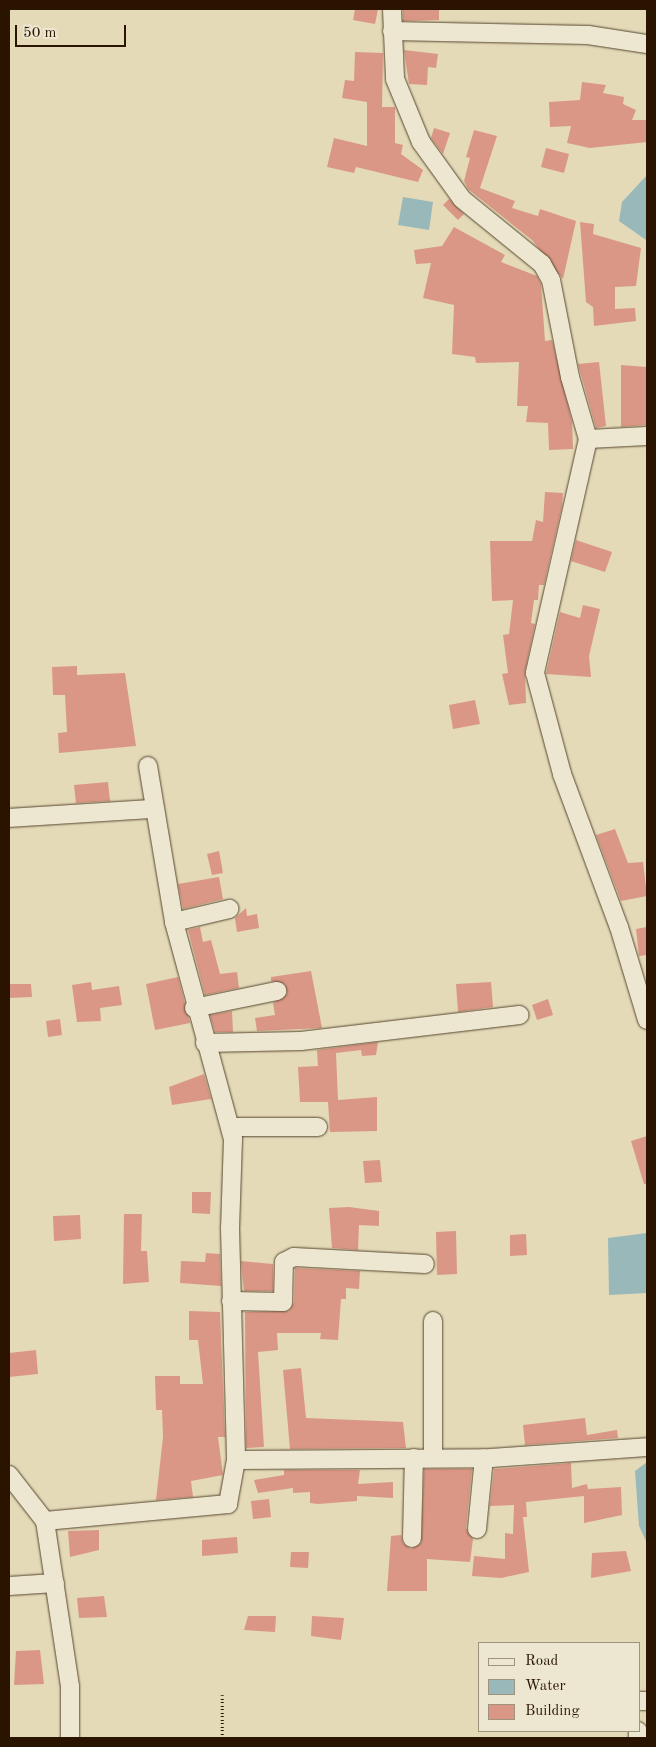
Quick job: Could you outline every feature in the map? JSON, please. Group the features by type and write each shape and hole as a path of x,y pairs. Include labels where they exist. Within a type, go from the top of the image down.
{"street":[{"path":"392,9 392,31 399,95 443,177 480,217 542,264 552,280 570,377 588,439 535,673 562,774 619,927 647,1020"},
{"path":"392,31 588,35 647,44"},
{"path":"588,439 647,436"},
{"path":"45,1521 228,1504 236,1460 232,1301 231,1127 194,1008 174,922 148,766"},
{"path":"9,818 154,809"},
{"path":"174,922 230,909"},
{"path":"194,1008 277,991"},
{"path":"205,1043 301,1041 518,1015"},
{"path":"231,1127 318,1127"},
{"path":"232,1301 283,1302 284,1262 294,1257 425,1264"},
{"path":"433,1321 433,1458"},
{"path":"236,1460 484,1458 647,1447"},
{"path":"412,1538 414,1458"},
{"path":"477,1529 484,1458"},
{"path":"9,1476 45,1521 70,1687 70,1738"},
{"path":"9,1586 55,1583"}],"path":[{"path":"222,1695 222,1738"}],"water":[{"path":"647,175 646,240 619,221 622,202"},
{"path":"403,197 433,202 429,230 398,225"},
{"path":"647,1233 647,1293 609,1295 608,1238"},
{"path":"647,1462 647,1543 639,1526 635,1471"}],"building":[{"path":"355,9 378,9 375,24 353,20"},
{"path":"403,9 439,9 439,20 403,21"},
{"path":"404,50 438,54 436,68 428,67 427,85 409,84"},
{"path":"355,52 383,53 382,107 395,107 395,143 403,145 401,154 423,170 418,182 356,167 354,173 327,167 334,138 367,146 367,102 342,98 345,80 354,81"},
{"path":"582,82 606,85 603,93 624,97 623,104 636,110 632,120 647,120 647,142 590,148 567,143 571,126 550,127 549,102 580,100"},
{"path":"434,128 450,133 443,154 431,138"},
{"path":"474,130 497,136 480,188 515,201 512,208 538,216 540,209 576,221 563,279 532,240 468,189 464,181 470,158 466,157"},
{"path":"546,148 569,154 564,173 541,167"},
{"path":"449,199 464,214 458,220 443,205"},
{"path":"580,222 594,224 593,234 641,248 636,286 615,287 615,309 635,308 636,321 594,326 593,307 586,302"},
{"path":"454,227 505,255 501,262 537,276 541,284 545,341 552,340 572,422 573,449 549,450 548,423 526,422 528,406 517,406 519,362 476,363 475,357 452,354 454,305 423,298 431,263 416,264 414,250 442,246"},
{"path":"599,362 606,426 596,428 578,364"},
{"path":"621,365 647,367 647,425 621,427"},
{"path":"545,492 563,493 562,506 544,585 539,585 538,600 534,600 531,623 535,624 525,671 526,703 509,705 502,674 508,673 503,635 509,634 513,600 492,601 490,541 532,541 536,520 543,522"},
{"path":"576,540 612,552 605,572 571,561"},
{"path":"583,605 600,609 589,656 591,677 546,674 560,612 580,618"},
{"path":"77,666 77,675 125,673 136,746 59,753 58,733 67,732 65,695 53,695 52,667"},
{"path":"475,700 480,724 453,729 449,705"},
{"path":"108,782 110,801 76,803 74,785"},
{"path":"615,829 628,863 643,862 647,896 621,901 596,835"},
{"path":"219,851 223,873 212,875 207,854"},
{"path":"219,877 223,899 183,909 178,884"},
{"path":"246,908 247,916 257,914 259,928 237,932 235,918"},
{"path":"200,927 203,942 211,940 220,974 237,972 239,988 205,995 188,930"},
{"path":"647,927 647,955 639,956 636,929"},
{"path":"311,971 322,1028 257,1031 255,1018 275,1015 273,1003 287,994 285,984 271,981 271,977"},
{"path":"178,977 190,1023 155,1030 146,984"},
{"path":"91,982 92,990 119,986 122,1005 100,1008 101,1021 77,1022 72,985"},
{"path":"491,982 493,1007 458,1012 456,984"},
{"path":"9,984 31,984 32,997 9,998"},
{"path":"548,999 553,1015 537,1020 532,1005"},
{"path":"232,1011 233,1032 215,1032 210,1015"},
{"path":"60,1019 62,1035 48,1037 46,1021"},
{"path":"378,1042 376,1055 362,1056 361,1050 336,1053 338,1100 377,1097 377,1131 330,1132 328,1102 300,1102 298,1067 318,1066 317,1050"},
{"path":"204,1074 211,1099 172,1105 169,1087"},
{"path":"647,1136 647,1184 644,1184 631,1141"},
{"path":"380,1160 382,1182 365,1183 363,1161"},
{"path":"192,1192 211,1192 210,1214 192,1213"},
{"path":"349,1207 379,1211 379,1226 359,1225 358,1250 332,1248 329,1208"},
{"path":"124,1214 142,1214 141,1251 147,1251 149,1282 123,1284"},
{"path":"80,1215 81,1239 54,1241 53,1216"},
{"path":"456,1231 457,1274 437,1275 436,1232"},
{"path":"526,1234 527,1255 510,1256 510,1235"},
{"path":"206,1253 220,1254 221,1286 180,1283 181,1261 205,1262"},
{"path":"241,1261 273,1264 273,1291 244,1291"},
{"path":"295,1268 360,1271 359,1289 346,1288 346,1299 341,1299 338,1340 320,1339 321,1333 277,1333 278,1350 258,1352 264,1447 246,1448 245,1312 289,1311 294,1302"},
{"path":"189,1311 220,1312 225,1437 218,1437 223,1475 191,1481 193,1497 156,1500 163,1437 162,1410 156,1410 155,1376 180,1376 180,1384 203,1384 198,1340 189,1340"},
{"path":"36,1350 38,1374 9,1377 9,1353"},
{"path":"301,1368 306,1418 403,1422 406,1448 290,1449 283,1370"},
{"path":"585,1418 587,1435 617,1430 618,1438 525,1445 523,1425"},
{"path":"571,1463 572,1488 587,1484 588,1489 621,1487 622,1515 584,1523 584,1496 526,1502 527,1517 523,1517 529,1572 501,1578 472,1576 474,1556 505,1559 505,1533 513,1534 514,1505 490,1506 494,1469"},
{"path":"424,1469 472,1469 466,1528 473,1539 470,1562 427,1559 427,1591 387,1591 391,1536 401,1535 403,1543 411,1549 421,1543"},
{"path":"284,1470 360,1470 358,1484 393,1482 393,1498 357,1496 357,1501 318,1504 310,1503 310,1492 293,1493 293,1488 258,1493 254,1480 284,1475"},
{"path":"269,1499 271,1517 253,1519 251,1501"},
{"path":"99,1530 99,1550 70,1557 68,1531"},
{"path":"237,1537 238,1553 202,1556 202,1540"},
{"path":"626,1551 631,1571 591,1578 592,1553"},
{"path":"291,1552 309,1552 308,1568 290,1567"},
{"path":"104,1596 107,1617 79,1618 77,1598"},
{"path":"248,1616 276,1616 275,1632 244,1630"},
{"path":"312,1616 344,1618 341,1640 311,1636"},
{"path":"40,1650 44,1684 14,1685 16,1651"}]}
